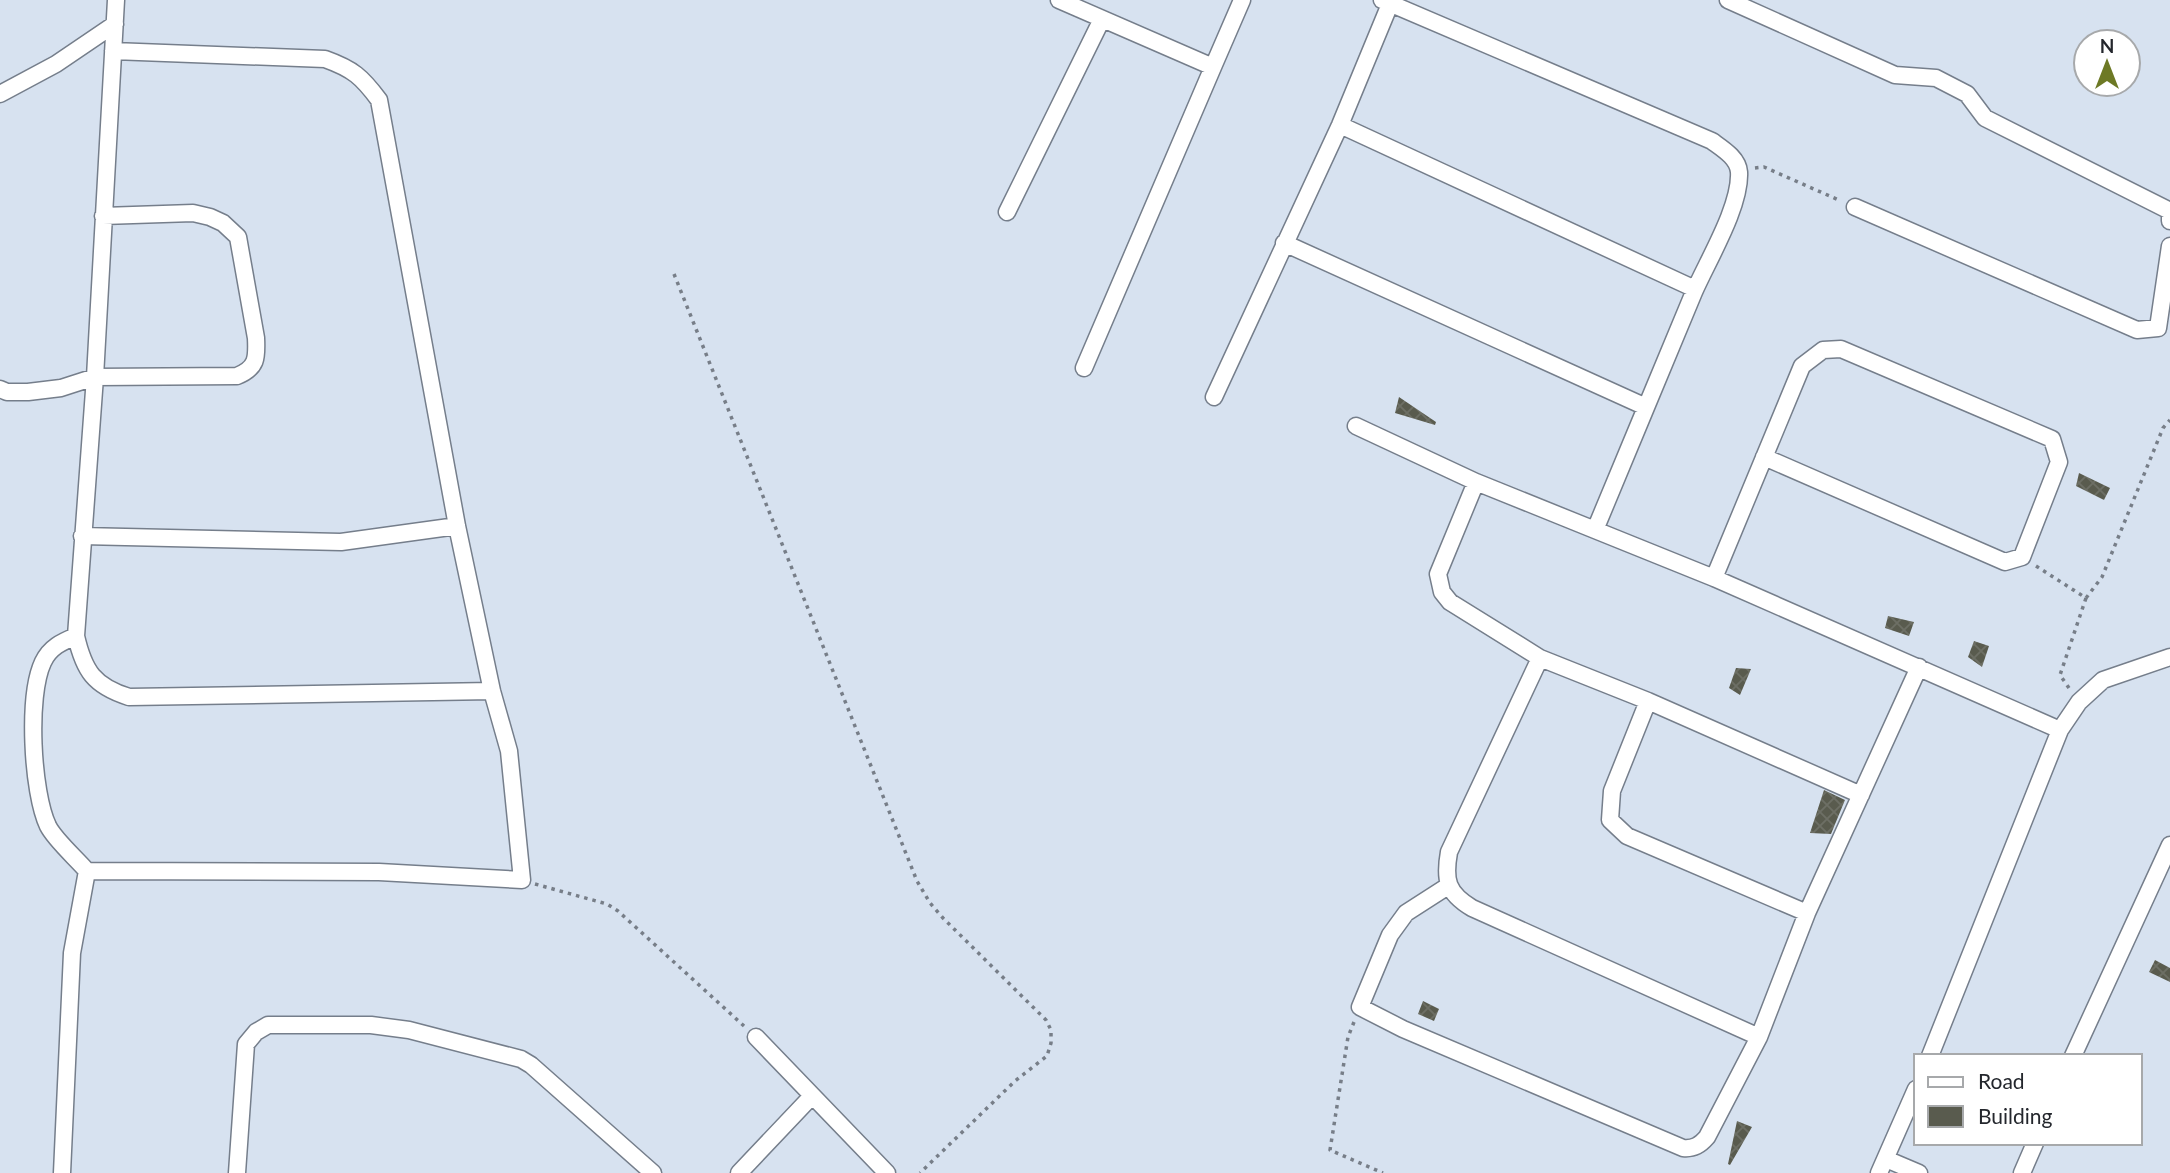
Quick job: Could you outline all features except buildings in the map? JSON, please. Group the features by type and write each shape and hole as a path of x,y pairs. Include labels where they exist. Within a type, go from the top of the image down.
{"street":[{"path":"116,0 95,377 76,636 81,658 93,677 108,691 129,697 492,691"},
{"path":"1059,0 1213,67"},
{"path":"1084,368 1242,0"},
{"path":"1728,0 1895,75 1936,78 1967,94 1984,118 2170,211 2170,221"},
{"path":"1214,397 1340,125 1386,2 1712,141 1733,159 1739,170 1738,187 1732,207 1595,530"},
{"path":"1007,212 1102,19"},
{"path":"0,94 56,64 115,24"},
{"path":"76,636 57,643 43,662 34,698 34,753 37,791 48,828 87,871 379,872 522,880 509,751 492,691 457,526 379,100 364,79 347,67 325,59 113,51"},
{"path":"1340,125 1695,289"},
{"path":"1855,207 2137,330 2158,328 2170,246"},
{"path":"0,388 28,392 61,388 95,377 237,376 248,371 254,364 257,352 238,237 223,223 193,213 103,216"},
{"path":"1284,243 1646,407"},
{"path":"1714,578 1764,457 1802,366 1823,350 1841,349 2052,439 2059,462 2022,557 2005,562 1764,457"},
{"path":"1356,426 1476,482 1714,578 2060,730"},
{"path":"1476,482 1441,566 1438,582 1450,602 1540,658 1648,701 1861,795"},
{"path":"82,537 341,542 457,526"},
{"path":"1931,1054 2060,730 2079,702 2103,680 2170,657"},
{"path":"1540,658 1449,852 1448,886 1458,899 1472,908 1759,1037"},
{"path":"1448,886 1406,913 1390,935 1360,1007 1404,1029 1689,1149 1695,1148 1707,1137 1759,1037 1807,913 1920,667"},
{"path":"1648,701 1612,791 1610,820 1627,836 1807,913"},
{"path":"2074,1054 2170,845"},
{"path":"62,1173 72,953 87,871"},
{"path":"237,1173 246,1044 256,1032 268,1025 371,1025 409,1030 521,1059 653,1173"},
{"path":"756,1037 887,1173"},
{"path":"1914,1094 1883,1166 1919,1173"},
{"path":"739,1173 811,1097"},
{"path":"2022,1173 2034,1145"}],"path":[{"path":"1739,170 1764,167 1855,207"},
{"path":"674,274 917,881 943,919 1046,1020 1051,1030 1047,1056 1015,1081 920,1173"},
{"path":"2079,702 2060,675 2086,598 2102,578 2163,428 2170,420"},
{"path":"2022,557 2086,598"},
{"path":"522,880 607,904 618,911 756,1037"},
{"path":"1360,1007 1348,1037 1330,1150 1383,1173"}]}
